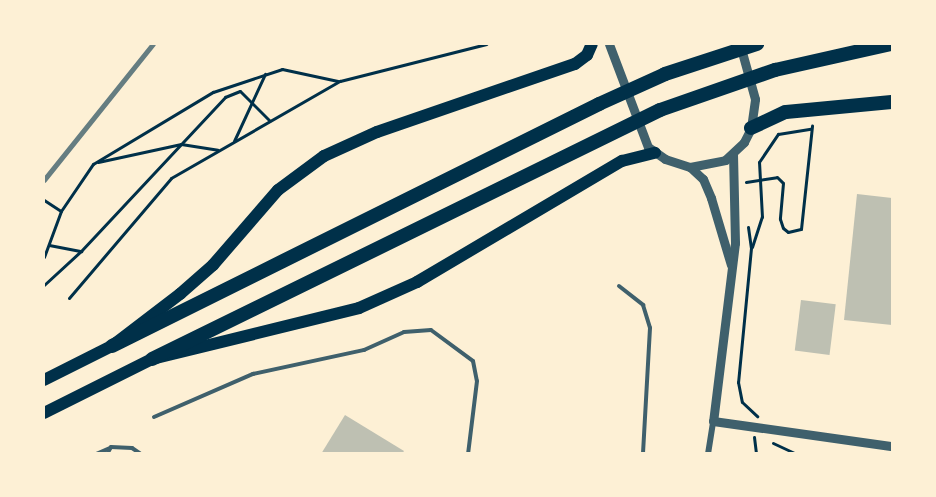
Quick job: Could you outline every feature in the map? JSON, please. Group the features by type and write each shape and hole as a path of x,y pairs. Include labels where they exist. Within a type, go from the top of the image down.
{"highway":[{"path":"112,346 598,104 665,74 757,44"},
{"path":"152,359 608,133 691,97 775,70 890,44"},
{"path":"751,128 786,112 892,102"}],"main road":[{"path":"44,380 112,346 196,281 278,190 324,156 377,132 574,64 587,55 592,44"},
{"path":"44,412 152,359 358,309 417,282 622,161 655,153"}],"street":[{"path":"609,44 638,128 655,153 690,167 703,179 731,265"},
{"path":"690,167 717,164 733,154 751,128 755,99 739,44"},
{"path":"708,453 730,306 731,265 735,243 730,172 733,154"},
{"path":"713,421 754,434 892,446"}],"lane":[{"path":"619,286 644,306 650,328 643,453"},
{"path":"154,417 253,374 364,350 404,332 431,330 473,361 477,381 468,453"},
{"path":"107,453 111,447"},
{"path":"96,453 111,447 132,448 141,453"}],"path":[{"path":"69,298 171,178 340,81 486,44"},
{"path":"44,256 61,211 93,164 213,92 282,69 340,81"},
{"path":"234,142 265,74"},
{"path":"44,285 81,251 225,97 240,91 270,121"},
{"path":"756,453 754,434 757,414 742,402 738,382 751,248 761,228 759,162 777,134 812,127 801,229 788,232 780,219 783,183 777,177 760,177"},
{"path":"93,164 181,144 220,150"},
{"path":"44,201 61,211"},
{"path":"48,245 81,251"},
{"path":"754,434 761,440"},
{"path":"769,441 797,453"}],"building":[{"path":"857,194 892,198 892,325 844,320"},
{"path":"801,300 836,304 830,355 795,351"},
{"path":"345,415 404,451 402,454 321,454"}],"railway":[{"path":"44,180 153,44"}]}
